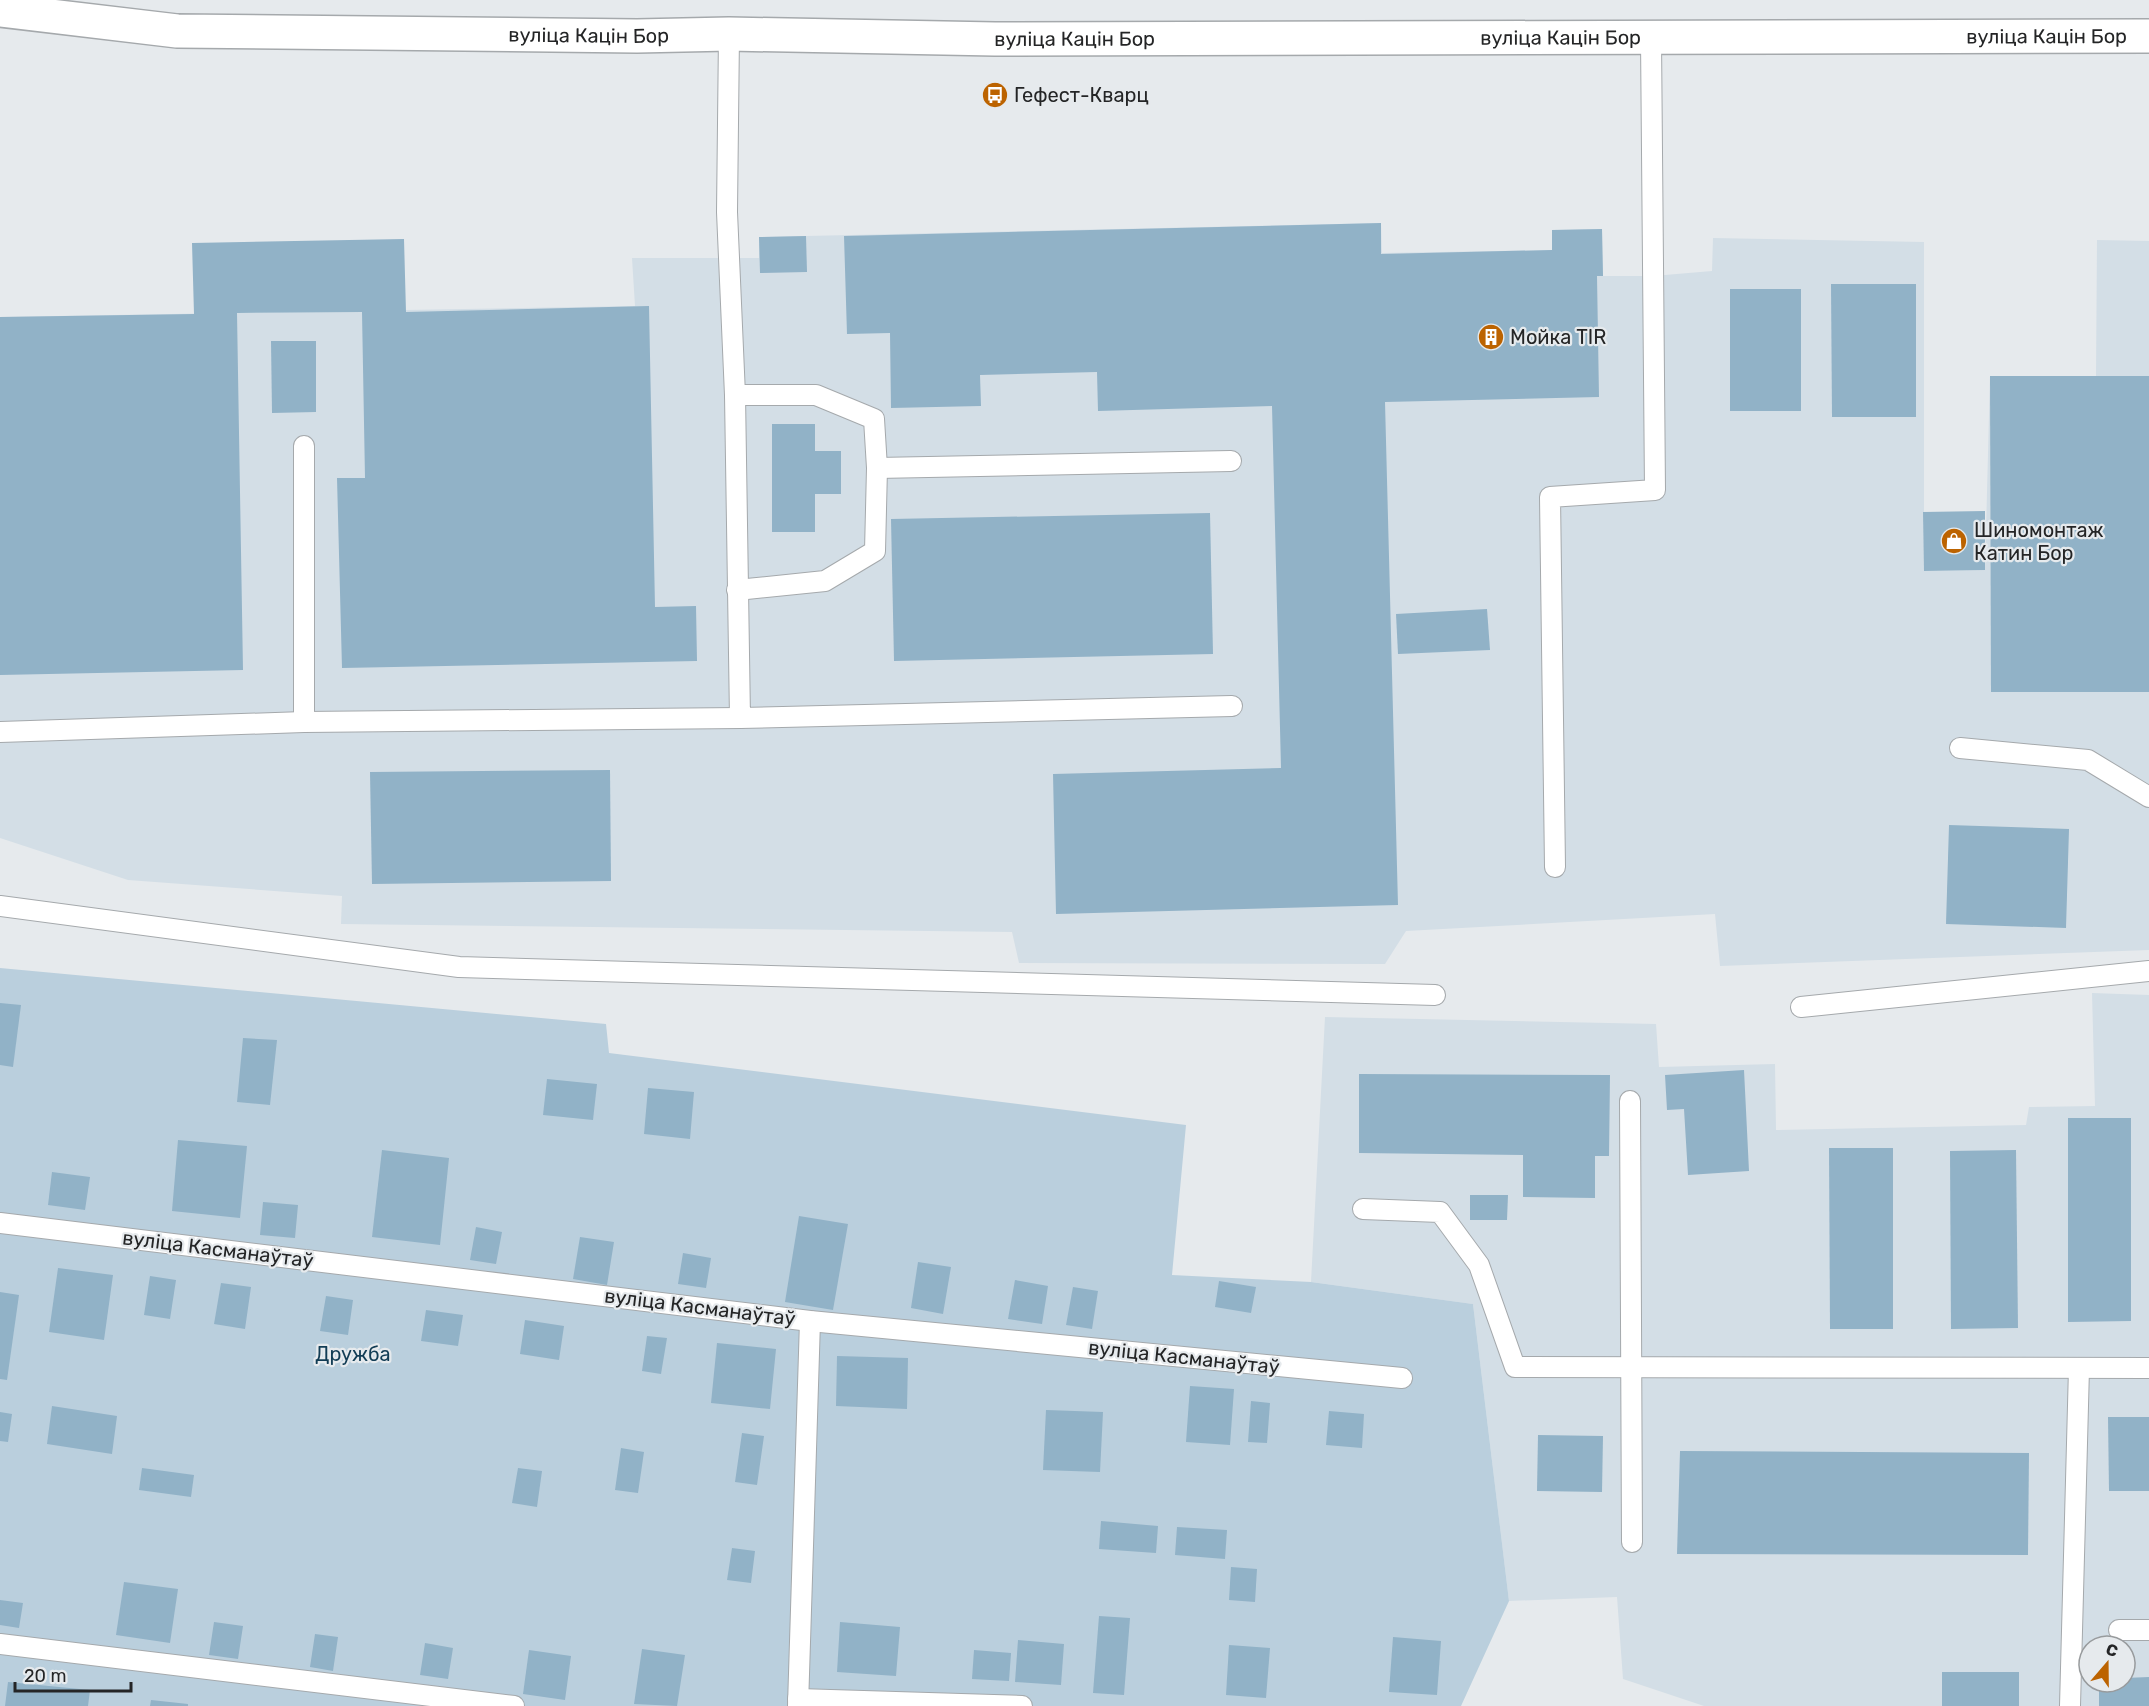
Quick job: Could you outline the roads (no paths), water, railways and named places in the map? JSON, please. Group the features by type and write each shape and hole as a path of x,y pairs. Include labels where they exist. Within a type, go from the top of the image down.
{"main road":[{"name":"вуліца Кацін Бор","path":"0,10 177,31 637,36 729,34 995,39 2149,36"}],"lane":[{"path":"729,34 728,212 735,395 740,718"},
{"path":"1555,867 1550,497 1655,490 1651,39"},
{"path":"735,395 816,395 874,419 877,468 875,551 825,581 737,590"},
{"path":"304,446 304,723"},
{"path":"877,468 1231,460"},
{"path":"0,732 304,723 740,718 1232,706"},
{"path":"1960,748 2088,760 2149,797"},
{"path":"0,906 459,967 1435,995"},
{"path":"1801,1007 2149,971"},
{"path":"1630,1101 1632,1542"},
{"path":"1363,1209 1440,1212 1479,1265 1515,1367 2149,1368"},
{"name":"вуліца Касманаўтаў","path":"0,1223 810,1321 1402,1378"},
{"path":"810,1321 798,1702 1022,1706"},
{"path":"2070,1706 2079,1368"},
{"path":"2119,1630 2149,1630"},
{"path":"0,1644 514,1706"}],"place":[{"name":"Гефест-Кварц","path":"995,95"},
{"name":"Мойка TIR","path":"1491,337"},
{"name":"Шиномонтаж Катин Бор","path":"1954,541"}],"park label":[{"name":"Дружба","path":"353,1354"}]}
